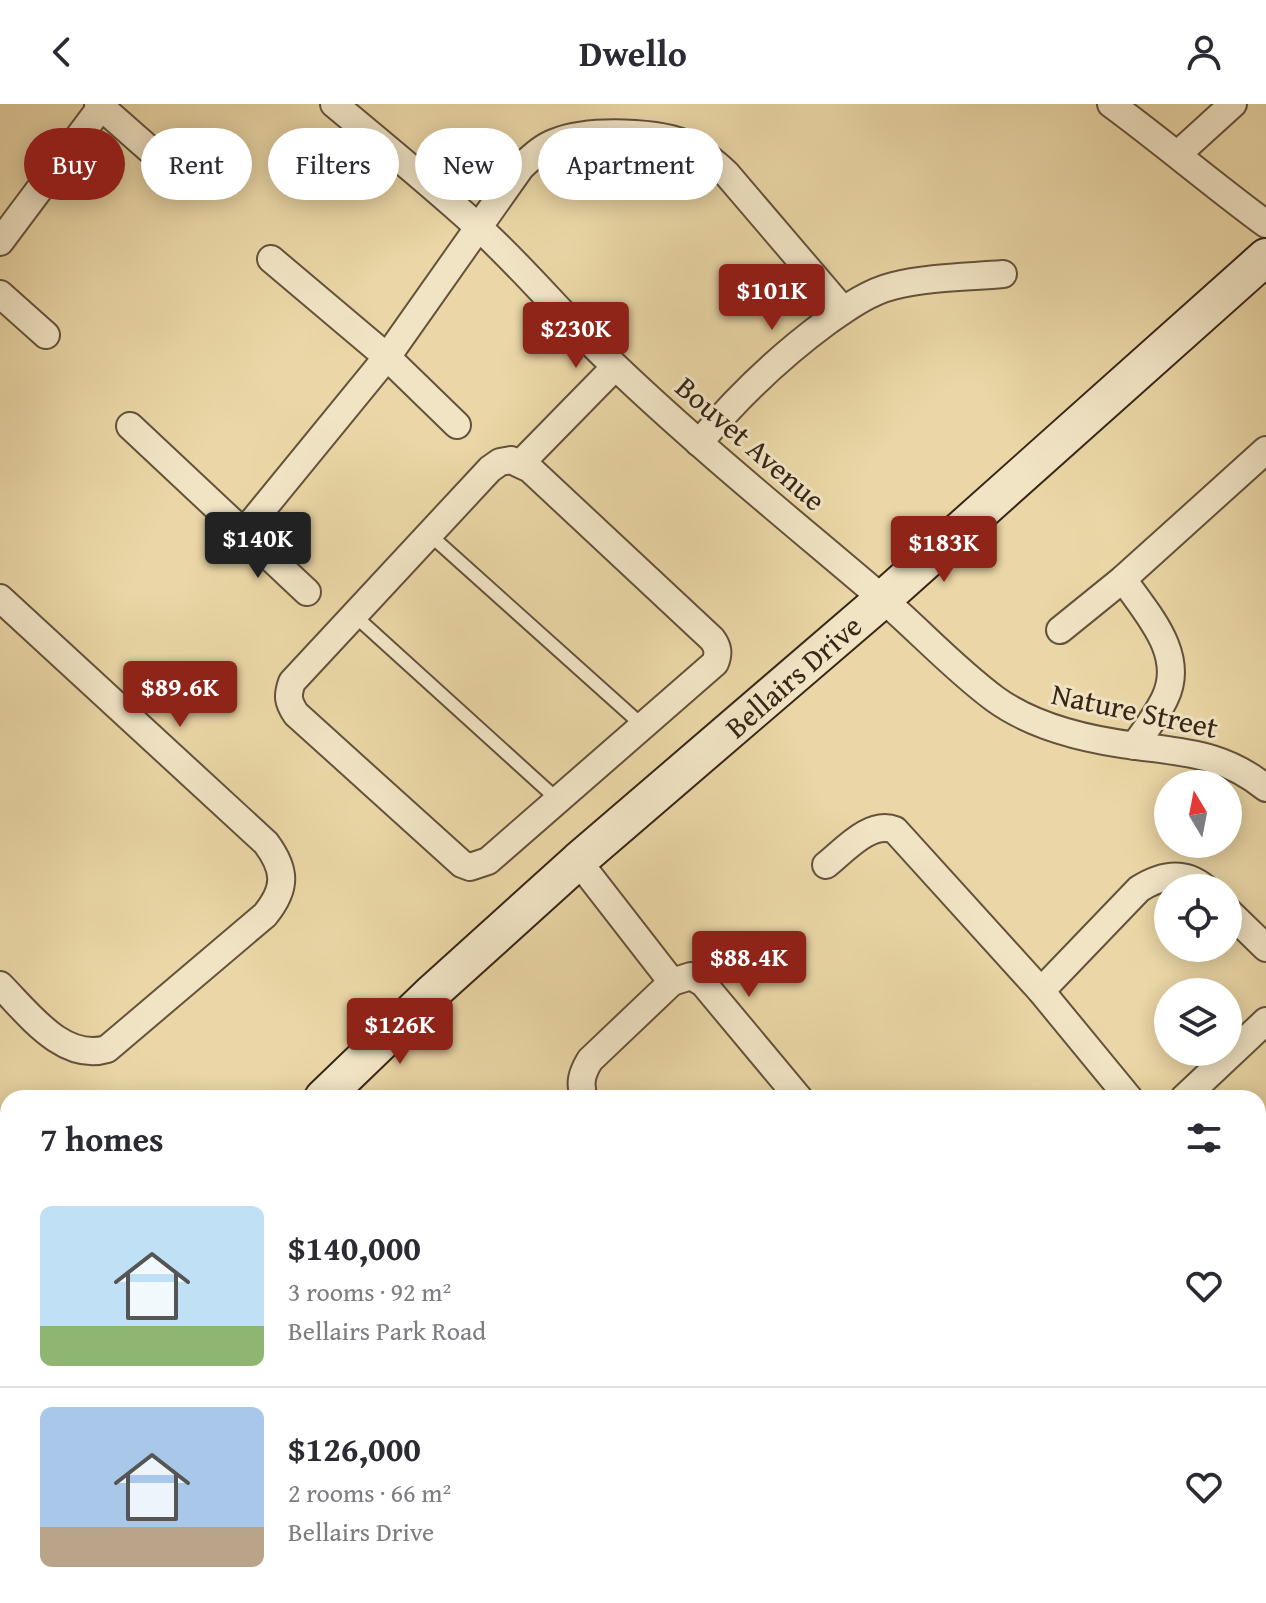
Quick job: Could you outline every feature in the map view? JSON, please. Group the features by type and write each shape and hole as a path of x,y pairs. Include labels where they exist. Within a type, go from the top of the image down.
{"street":[{"name":"Bouvet Avenue","path":"334,104 478,227 615,367 699,443 883,599"},
{"path":"1111,104 1266,224"},
{"path":"1178,154 1233,104"},
{"path":"0,242 100,105 141,142"},
{"path":"244,532 387,357 521,167 538,151 557,141 608,134 663,137 689,145 726,173 843,310"},
{"name":"Bellairs Drive","path":"331,1090 578,861 883,599 1266,257"},
{"path":"271,259 387,357 457,425"},
{"path":"699,443 736,398 767,369 866,296 891,286 1003,274"},
{"path":"0,294 46,335"},
{"path":"521,463 615,367"},
{"path":"130,426 307,592"},
{"path":"511,460 521,463 542,479 716,644 718,656 715,663 488,861 470,867 462,864 296,714 287,694 292,682 490,469 500,462 511,460"},
{"path":"1060,630 1262,462"},
{"path":"1123,579 1160,633 1169,652 1171,674 1166,696 1134,746"},
{"path":"0,598 266,843 275,855 282,881 280,894 265,915 107,1049 92,1053 69,1047 54,1038 0,985"},
{"name":"Nature Street","path":"883,599 995,699 1032,721 1071,734 1134,746 1192,752 1223,760 1266,788"},
{"path":"826,865 867,833 879,828 895,830 1041,991 1122,1090"},
{"path":"578,861 672,982"},
{"path":"1041,991 1139,889 1154,880"},
{"path":"1242,925 1266,948"},
{"path":"582,1090 583,1072 590,1060 672,982 691,976 703,983 792,1090"},
{"path":"1193,1090 1266,1021"}],"lane":[{"path":"429,534 643,726"},
{"path":"354,615 558,800"}]}
